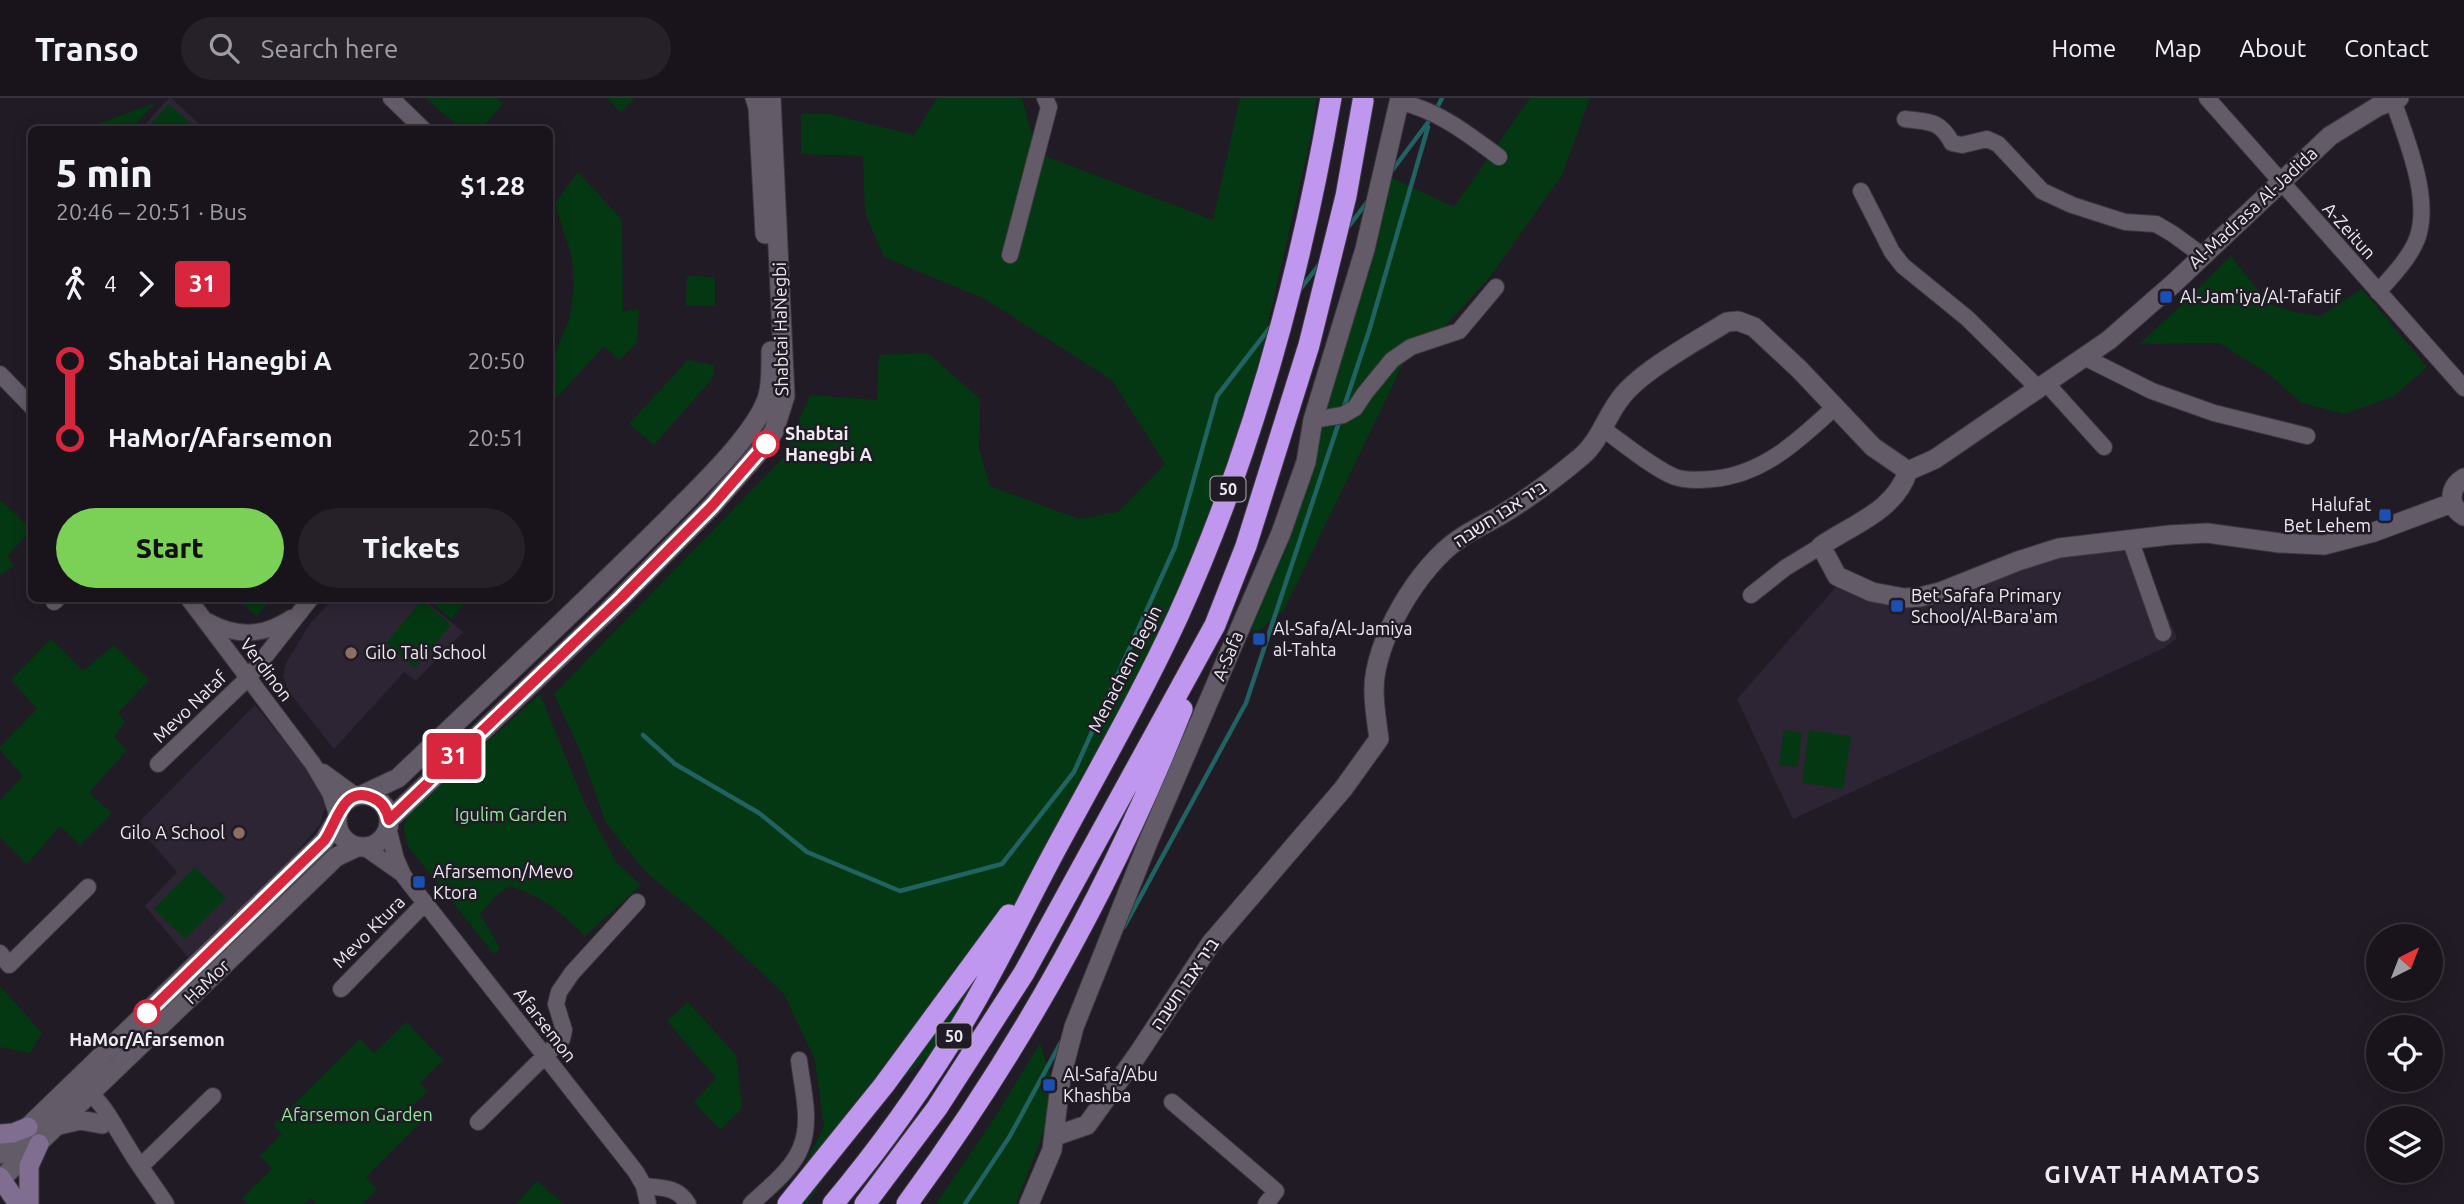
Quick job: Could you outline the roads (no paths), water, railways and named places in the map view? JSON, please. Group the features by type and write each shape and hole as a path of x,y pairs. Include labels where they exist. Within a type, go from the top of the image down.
{"highway":[{"name":"Menachem Begin","path":"833,1204 891,1128 961,1026 1146,683 1178,615 1215,528 1271,362 1293,284 1316,185 1331,98"},
{"name":"50","path":"865,1204 937,1108 1024,973 1215,625 1246,546 1309,345 1346,196 1363,101"},
{"path":"906,1204 960,1130 1030,1020 1105,884 1155,778 1215,625"},
{"path":"788,1204 892,1075 1053,854"}],"main road":[{"path":"0,1134 13,1133 28,1127"},
{"path":"29,1204 29,1166 39,1144"},
{"path":"0,1179 18,1204"}],"street":[{"path":"391,98 420,126"},
{"name":"Shabtai HaNegbi","path":"359,795 383,787 398,778 592,595 696,490 736,446 760,412 767,398 772,369 759,122 755,98"},
{"name":"Shabtai HaNegbi","path":"388,824 650,569 745,470 774,431 785,396 771,98"},
{"path":"1010,255 1049,107 1045,98"},
{"name":"A-Zeitun","path":"2207,98 2464,388"},
{"path":"2378,292 2409,254 2417,239 2420,223 2418,185 2396,99"},
{"name":"Al-Madrasa Al-Jadida","path":"1908,471 1936,459 2109,340 2330,136 2377,107 2396,99"},
{"path":"1399,100 1438,115 1499,157"},
{"name":"A-Safa","path":"1029,1204 1052,1150 1061,1077 1074,1027 1148,842 1281,533 1306,462 1313,420 1365,249 1399,100"},
{"path":"1905,118 1935,122 1945,129 1952,143 1962,145 1987,139 1998,144 2042,191 2072,205 2124,222 2156,224 2203,256"},
{"path":"1861,191 1892,252 1903,265 2043,386 2104,447"},
{"path":"1313,420 1343,415 1355,408 1392,360 1411,347 1459,331 1496,287"},
{"name":"ביר אבו חשבה","path":"1055,1136 1087,1125 1138,1054 1211,943 1343,789 1379,739 1373,690 1380,653 1401,606 1438,556 1459,539 1555,478 1585,453 1603,429 1620,398 1640,380 1727,322 1738,321 1754,327 1799,369 1873,447 1908,471"},
{"path":"2084,357 2152,391 2214,413 2307,436"},
{"path":"0,374 28,403"},
{"path":"1603,429 1675,477 1695,480 1720,478 1742,474 1773,460 1835,407"},
{"path":"1751,596 1785,568 1886,506 1898,493 1908,471"},
{"path":"1821,546 1837,576 1872,592 1904,598 1940,592 2059,548 2130,539 2207,533 2280,543 2324,545 2458,509 2453,489 2464,478"},
{"path":"2130,539 2164,633"},
{"name":"Verdinon","path":"191,602 313,764 330,793 337,818"},
{"path":"204,620 223,630 254,633 280,625 306,605"},
{"name":"Mevo Nataf","path":"158,764 248,678 306,605"},
{"name":"Verdinon","path":"313,764 335,783 359,795"},
{"path":"359,795 377,800 383,805 388,824 379,841 361,847 345,840 337,828 337,818 344,803 359,795"},
{"name":"HaMor","path":"0,1154 324,841 337,818"},
{"name":"Afarsemon","path":"388,824 393,852 403,875 636,1172 644,1186 648,1204"},
{"name":"Afarsemon","path":"361,847 403,875"},
{"name":"HaMor","path":"0,1179 336,857 361,847"},
{"path":"5,959 88,887"},
{"path":"478,1122 562,1039 564,1030 556,1004 565,982 637,902"},
{"name":"Mevo Ktura","path":"341,989 425,903"},
{"path":"751,1204 801,1148 806,1114 799,1060"},
{"path":"73,1084 111,1119 166,1204"},
{"path":"141,1166 213,1096"},
{"path":"87,1098 102,1124 125,1143"},
{"path":"1172,1102 1276,1191 1266,1204"},
{"path":"58,1125 80,1120 102,1124"},
{"path":"644,1186 668,1188 681,1193 688,1204"}],"waterway":[{"path":"1436,110 1442,98"},
{"path":"1391,172 1432,117"},
{"path":"1343,410 1369,331 1428,127"},
{"path":"1346,230 1368,201"},
{"path":"1299,291 1321,262"},
{"path":"643,735 675,764 759,813 807,852 900,891 1002,864 1074,772 1175,547 1217,396 1272,325"},
{"path":"1124,927 1246,703 1340,419"},
{"path":"965,1204 1010,1136 1061,1042"}],"place":[{"name":"Al-Jam'iya/Al-Tafatif","path":"2166,297"},
{"name":"Shabtai Hanegbi A","path":"766,444"},
{"name":"Halufat Bet Lehem","path":"2385,515"},
{"name":"Bet Safafa Primary School/Al-Bara'am","path":"1897,606"},
{"name":"Al-Safa/Al-Jamiya al-Tahta","path":"1259,639"},
{"name":"Gilo Tali School","path":"351,653"},
{"name":"Gilo A School","path":"239,833"},
{"name":"Afarsemon/Mevo Ktora","path":"419,882"},
{"name":"HaMor/Afarsemon","path":"147,1013"},
{"name":"Al-Safa/Abu Khashba","path":"1049,1085"}],"district":[{"name":"GIVAT HAMATOS","path":"2153,1175"}],"park label":[{"name":"Igulim Garden","path":"511,815"},
{"name":"Afarsemon Garden","path":"357,1115"}]}
